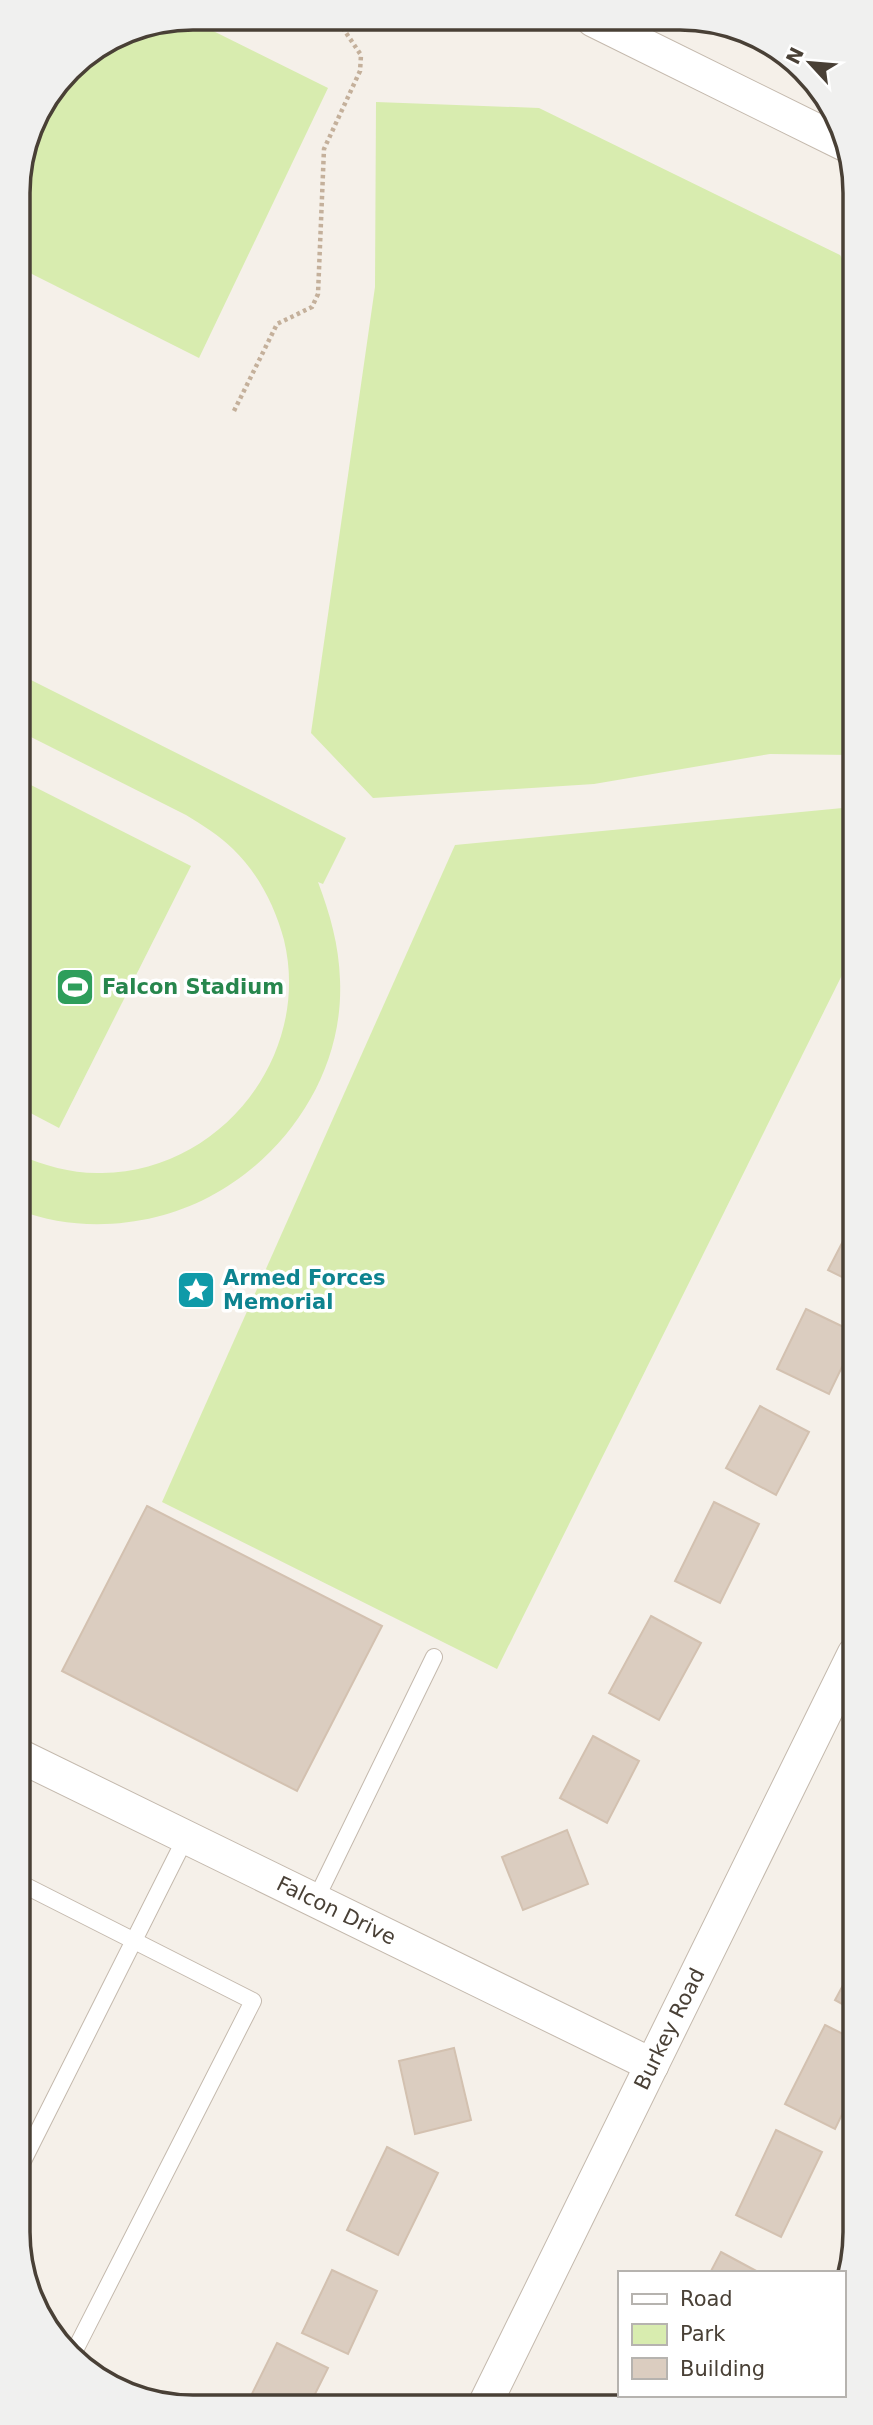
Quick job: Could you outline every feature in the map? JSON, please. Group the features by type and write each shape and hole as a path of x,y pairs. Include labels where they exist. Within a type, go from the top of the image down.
{"street":[{"path":"613,30 835,139"},
{"name":"Burkey Road","path":"489,2395 843,1676"},
{"name":"Falcon Drive","path":"30,1761 652,2065"}],"lane":[{"path":"316,1901 434,1657"},
{"path":"30,2147 186,1837"},
{"path":"30,1888 253,2001 76,2347"}],"path":[{"path":"234,411 277,324 312,307 318,294 324,149 360,71 361,55 344,30"}],"green space":[{"path":"211,30 328,88 199,358 30,273 30,182 35,150 47,120 63,93 93,63 120,47 150,35 171,31"},
{"path":"376,102 539,108 840,255 843,260 843,755 770,754 594,784 373,798 311,733 375,287"},
{"path":"30,680 346,838 323,884 318,882 333,930 340,980 338,1021 328,1060 312,1097 289,1130 262,1160 230,1185 194,1204 156,1217 122,1223 69,1223 30,1214 30,1159 81,1172 102,1173 145,1167 184,1152 219,1129 248,1100 270,1064 284,1025 289,983 284,940 276,915 258,879 242,858 222,839 186,815 30,737"},
{"name":"Falcon Stadium","path":"30,785 191,866 59,1128 30,1113"},
{"path":"843,808 843,973 497,1669 162,1502 455,845"}],"building":[{"path":"843,1241 843,1278 828,1270"},
{"path":"806,1309 843,1327 843,1365 829,1394 777,1369"},
{"path":"760,1406 809,1432 776,1495 726,1468"},
{"path":"714,1502 759,1524 720,1603 675,1581"},
{"path":"147,1506 382,1626 297,1791 62,1671"},
{"path":"651,1616 701,1643 659,1720 609,1693"},
{"path":"593,1736 639,1761 607,1823 560,1798"},
{"path":"567,1830 588,1884 523,1910 502,1857"},
{"path":"843,1985 843,2004 835,2000"},
{"path":"825,2025 843,2034 843,2113 835,2129 785,2104"},
{"path":"454,2048 471,2120 415,2134 399,2061"},
{"path":"776,2130 822,2152 781,2237 736,2215"},
{"path":"387,2147 438,2173 398,2255 347,2230"},
{"path":"721,2252 756,2271 711,2271"},
{"path":"332,2270 377,2291 348,2354 302,2333"},
{"path":"277,2343 328,2368 314,2395 251,2395"}],"place":[{"name":"Falcon Stadium","path":"75,987"},
{"name":"Armed Forces Memorial","path":"196,1290"}]}
